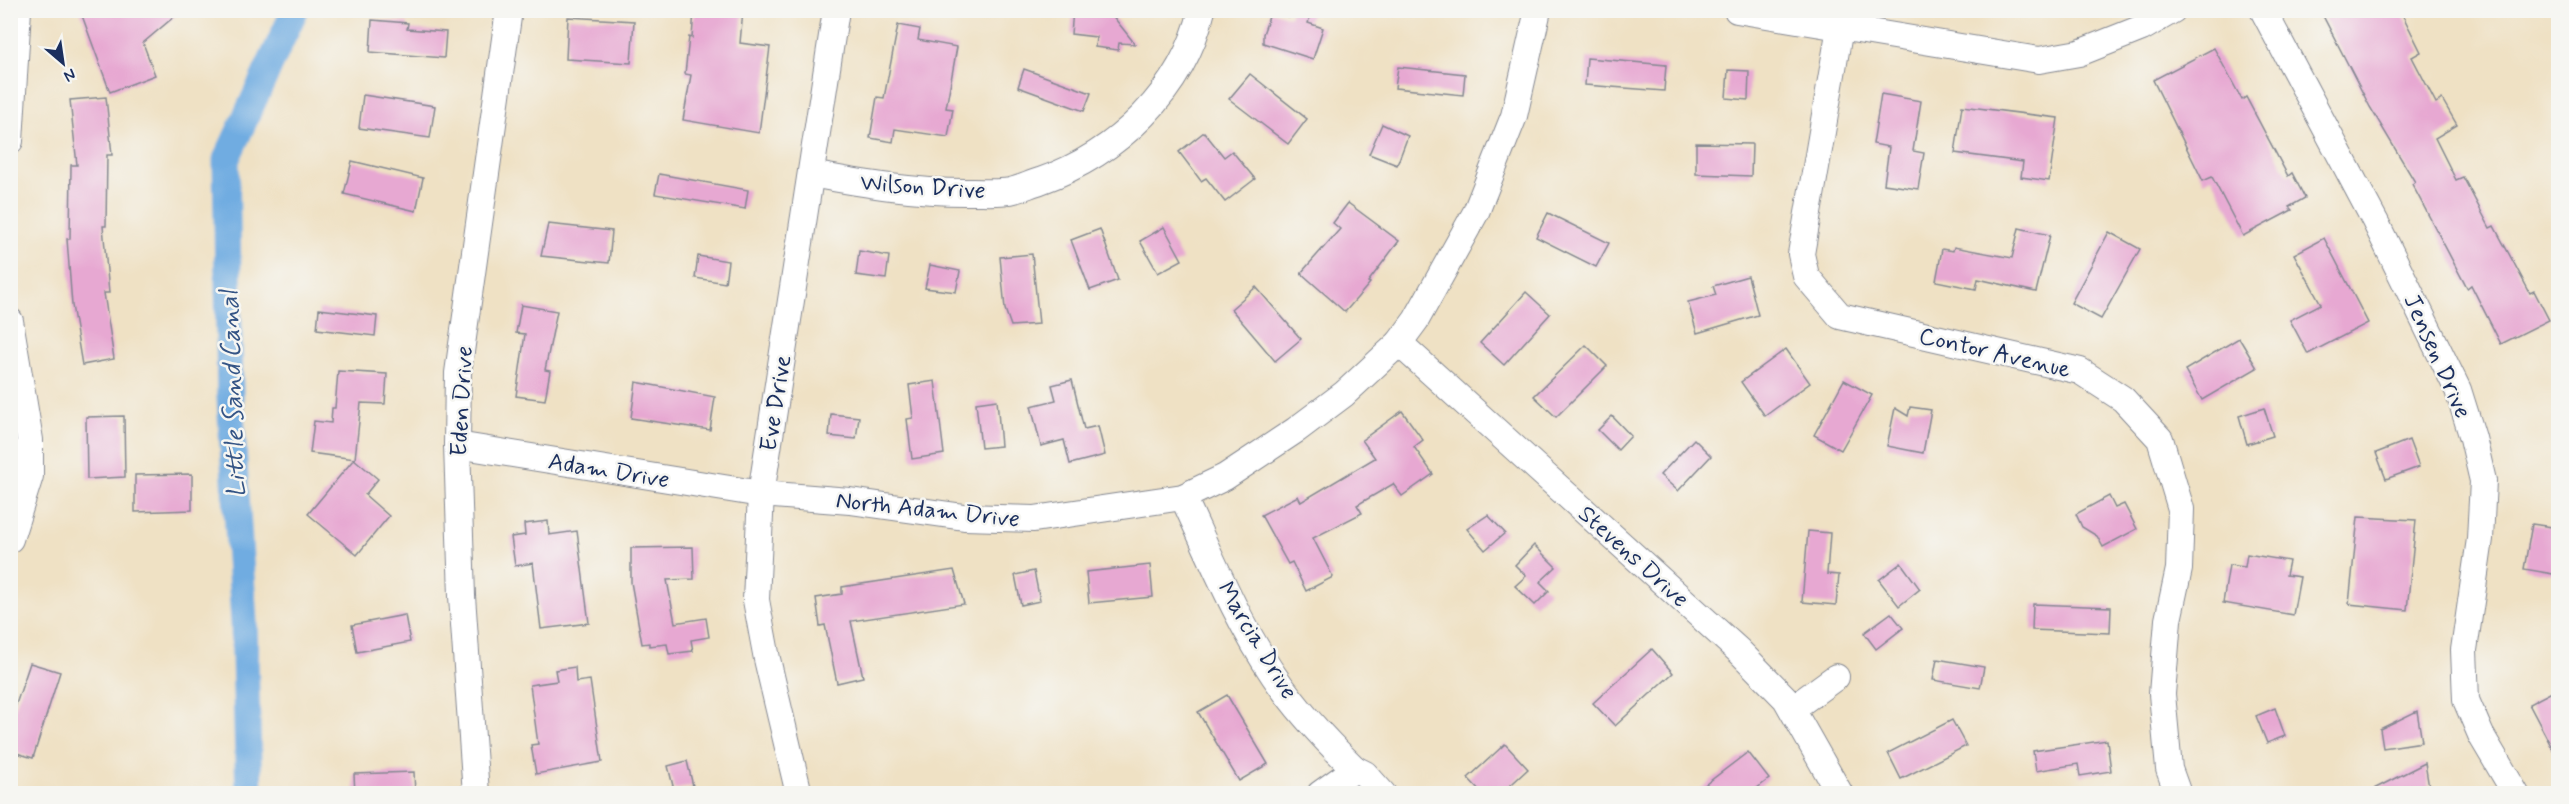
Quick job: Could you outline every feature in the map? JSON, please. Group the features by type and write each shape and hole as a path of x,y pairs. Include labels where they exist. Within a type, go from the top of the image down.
{"street":[{"path":"10,141 18,10"},
{"name":"Eden Drive","path":"476,794 462,596 457,445 458,373 509,10"},
{"name":"Eve Drive","path":"799,794 767,659 756,600 761,494 836,10"},
{"name":"Wilson Drive","path":"811,174 872,186 941,193 1010,191 1069,171 1119,138 1148,113 1181,66 1197,34 1202,10"},
{"name":"North Adam Drive","path":"761,494 850,501 964,518 1034,519 1183,497 1225,477 1296,430 1344,394 1399,344 1416,320 1476,212 1514,116 1538,10"},
{"path":"1737,10 1841,18 2039,60 2079,53 2142,28 2173,10"},
{"name":"Jensen Drive","path":"2263,10 2380,231 2458,390 2474,438 2484,481 2480,539 2464,650 2466,700 2481,735 2516,794"},
{"name":"Contor Avenue","path":"1841,18 1801,254 1806,276 1840,316 2080,371 2123,399 2160,439 2181,509 2179,569 2168,620 2162,694 2169,769 2178,794"},
{"path":"10,321 30,440 30,476 10,539"},
{"name":"Stevens Drive","path":"1399,344 1739,651 1786,699 1840,794"},
{"name":"Adam Drive","path":"457,445 761,494"},
{"name":"Marcia Drive","path":"1183,497 1234,606 1274,676 1317,732 1354,769 1365,774 1383,794"},
{"path":"1792,709 1836,677"},
{"path":"1320,794 1354,769"}],"building":[{"path":"80,10 182,10 143,43 155,75 110,92"},
{"path":"694,10 743,10 740,43 770,47 759,133 683,120 691,75 685,74 689,37 692,38"},
{"path":"1073,10 1108,10 1135,44 1119,43 1118,50 1095,47 1096,37 1071,34"},
{"path":"1292,10 1312,10 1308,23 1323,28 1313,59 1263,43 1263,34 1271,11 1290,17"},
{"path":"2320,10 2400,10 2421,52 2412,57 2436,103 2442,99 2457,125 2435,138 2456,180 2463,177 2490,228 2494,226 2530,293 2534,291 2549,320 2501,344 2471,285 2467,288 2412,184 2415,182 2370,107"},
{"path":"568,17 634,21 631,63 566,59"},
{"path":"372,20 408,23 407,29 446,32 444,58 370,52"},
{"path":"898,25 920,29 918,40 957,47 946,108 953,109 948,137 895,129 893,142 870,138 877,97 884,98"},
{"path":"2214,48 2242,100 2246,97 2288,176 2292,173 2305,198 2289,207 2292,210 2243,236 2212,177 2203,181 2153,80"},
{"path":"1587,58 1666,65 1664,91 1585,85"},
{"path":"1398,67 1465,74 1463,95 1395,88"},
{"path":"1024,69 1091,93 1084,111 1018,87"},
{"path":"1728,70 1749,71 1748,100 1726,98"},
{"path":"1250,74 1307,119 1288,144 1229,99"},
{"path":"1881,94 1921,101 1913,151 1924,153 1918,189 1884,184 1889,147 1873,144"},
{"path":"363,95 435,106 430,138 359,128"},
{"path":"106,97 112,155 107,155 106,226 103,226 109,293 104,293 114,359 82,365 72,305 67,239 70,239 71,165 77,165 70,100"},
{"path":"1962,106 2058,118 2049,181 2021,177 2023,162 1955,153"},
{"path":"1382,124 1408,136 1397,165 1369,154"},
{"path":"1204,132 1224,157 1232,151 1255,179 1225,202 1206,178 1201,181 1179,152"},
{"path":"1696,143 1752,144 1751,176 1696,174"},
{"path":"352,161 423,178 416,211 344,194"},
{"path":"659,174 748,190 745,209 655,194"},
{"path":"1348,203 1399,241 1368,282 1370,283 1345,312 1301,273 1340,229 1333,223"},
{"path":"1548,213 1609,243 1596,267 1536,237"},
{"path":"548,224 612,231 609,263 541,256"},
{"path":"1164,227 1182,260 1158,273 1140,241"},
{"path":"2019,228 2050,235 2036,292 1978,279 1976,289 1936,281 1942,249 1953,251 1954,247 2012,258"},
{"path":"1100,229 1118,280 1090,290 1071,240"},
{"path":"2109,232 2140,249 2101,319 2071,303"},
{"path":"2324,238 2368,323 2308,354 2290,320 2321,304 2294,254"},
{"path":"859,251 889,256 886,279 856,275"},
{"path":"1032,254 1039,324 1011,326 1005,309 1000,257"},
{"path":"698,256 728,261 725,283 695,278"},
{"path":"930,265 960,271 956,292 925,288"},
{"path":"1748,276 1758,315 1697,333 1688,302 1716,295 1713,286"},
{"path":"1256,287 1301,339 1275,361 1231,309"},
{"path":"1526,292 1550,314 1504,365 1480,343"},
{"path":"521,305 557,311 545,370 550,371 545,400 516,396 525,334 516,333"},
{"path":"319,309 377,316 375,336 317,329"},
{"path":"2239,338 2257,368 2202,400 2185,370"},
{"path":"1586,345 1607,366 1556,417 1534,396"},
{"path":"1786,349 1810,383 1765,416 1741,382"},
{"path":"338,371 387,374 385,404 361,403 355,459 310,453 314,421 331,423 332,408 335,408"},
{"path":"1072,380 1084,429 1098,426 1105,455 1070,464 1064,440 1041,446 1031,406 1056,400 1052,385"},
{"path":"1844,380 1872,395 1841,450 1814,435"},
{"path":"935,381 944,454 912,459 907,419 913,418 909,385"},
{"path":"636,382 715,397 710,430 631,418"},
{"path":"997,400 1001,446 981,448 976,403"},
{"path":"1910,407 1931,410 1923,453 1887,446 1895,408 1908,416"},
{"path":"2264,408 2273,436 2247,444 2239,416"},
{"path":"1402,411 1423,440 1414,447 1433,474 1402,496 1393,484 1357,505 1362,513 1313,538 1333,577 1306,591 1292,562 1288,564 1261,515 1298,496 1301,502 1375,458 1362,440"},
{"path":"831,414 859,417 856,439 829,436"},
{"path":"124,416 125,477 87,479 86,417"},
{"path":"1612,416 1631,436 1618,450 1598,430"},
{"path":"1694,439 1711,456 1678,491 1660,475"},
{"path":"2409,440 2419,467 2386,479 2376,453"},
{"path":"354,459 378,479 365,495 389,516 357,555 308,514"},
{"path":"192,474 192,510 135,512 135,475"},
{"path":"2109,496 2115,508 2124,504 2137,529 2103,547 2097,536 2082,527 2076,514"},
{"path":"1488,515 1505,533 1485,550 1467,529"},
{"path":"2358,517 2416,520 2407,610 2349,604"},
{"path":"548,521 549,535 577,531 589,623 541,629 533,563 515,566 511,537 525,535 524,524"},
{"path":"2532,524 2559,528 2559,575 2524,569"},
{"path":"1808,531 1830,533 1827,574 1839,575 1836,605 1802,602"},
{"path":"1534,545 1556,567 1540,582 1549,591 1535,605 1515,586 1526,576 1515,565"},
{"path":"693,547 694,579 667,580 675,623 706,618 709,637 691,640 693,651 669,654 667,644 649,646 649,643 642,644 631,582 631,548"},
{"path":"2247,554 2289,561 2286,575 2300,577 2293,615 2223,603 2229,565 2245,567"},
{"path":"1901,563 1920,589 1899,606 1879,580"},
{"path":"1150,565 1153,597 1089,603 1086,572"},
{"path":"954,570 964,604 851,621 863,677 837,683 825,625 820,626 816,598 842,594 842,587"},
{"path":"1034,571 1040,601 1021,605 1015,575"},
{"path":"2033,604 2111,607 2110,633 2032,630"},
{"path":"1891,613 1903,628 1876,649 1864,633"},
{"path":"405,615 410,642 357,652 352,625"},
{"path":"1652,649 1673,673 1615,726 1593,703"},
{"path":"1937,659 1984,667 1980,688 1933,680"},
{"path":"30,663 60,672 33,758 10,751 10,722"},
{"path":"575,667 576,682 590,680 602,762 536,774 531,745 538,744 530,685 557,681 555,670"},
{"path":"2552,692 2559,705 2559,761 2529,704"},
{"path":"1227,695 1268,764 1239,781 1198,712"},
{"path":"2275,708 2285,736 2267,743 2256,716"},
{"path":"2417,711 2422,742 2383,748 2380,729"},
{"path":"1952,720 1966,746 1901,779 1888,753"},
{"path":"2107,740 2111,771 2080,776 2078,764 2036,771 2033,751"},
{"path":"1505,744 1528,769 1501,794 1483,794 1468,778"},
{"path":"1748,752 1769,779 1749,794 1693,794"},
{"path":"687,761 693,786 674,790 668,766"},
{"path":"2425,763 2430,794 2364,794"},
{"path":"414,772 415,794 355,794 354,774"}],"waterway":[{"name":"Little Sand Canal","path":"249,794 244,622 230,398 226,160 295,10"}]}
